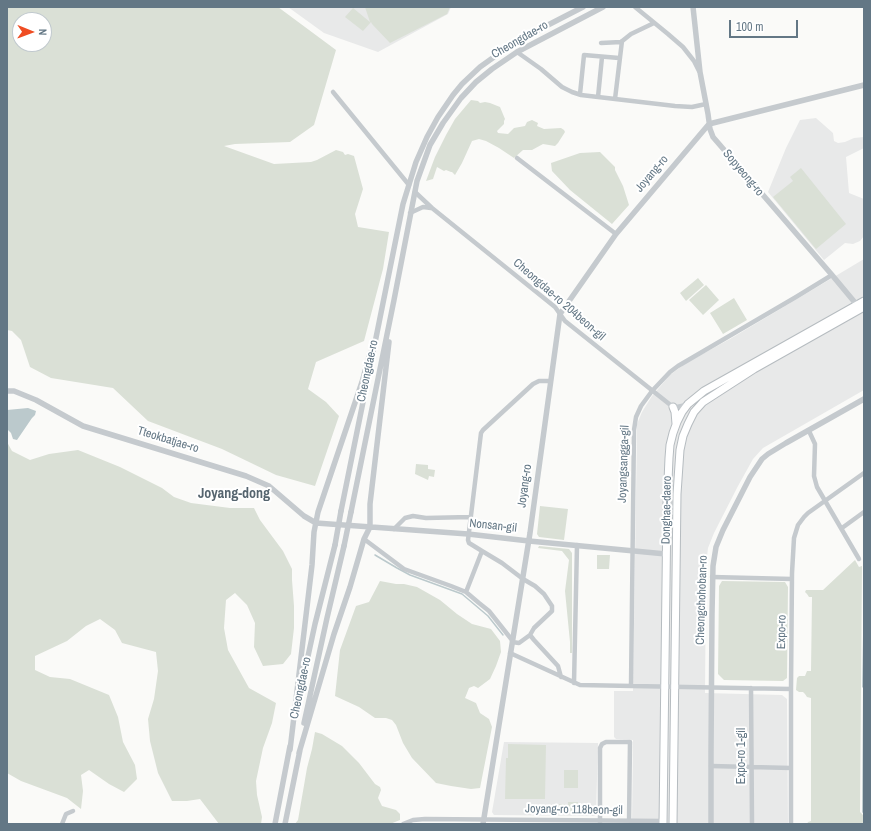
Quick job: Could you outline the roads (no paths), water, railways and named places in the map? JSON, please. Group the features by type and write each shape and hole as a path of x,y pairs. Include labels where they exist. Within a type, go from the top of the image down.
{"main road":[{"name":"Donghae-daero","path":"672,824 678,486 680,450 683,436 694,412 703,402 754,369 860,307 864,301"},
{"name":"Donghae-daero","path":"663,823 666,554 669,458 670,445 676,426 682,412 688,404 704,391 860,307"},
{"path":"673,407 676,417 676,426"}],"street":[{"name":"Cheongdae-ro","path":"275,824 310,650 335,545 400,217 416,162 427,137 447,104 468,78 486,62 515,42 583,7"},
{"name":"Cheongdae-ro","path":"285,824 306,715 351,512 394,300 414,192 421,168 430,145 439,128 467,91 482,77 503,60 602,7"},
{"path":"635,7 682,47 694,61 700,72"},
{"name":"Sopyeong-ro","path":"693,7 700,72 710,133 860,307"},
{"path":"600,43 622,41 631,34 654,23"},
{"path":"615,98 622,41"},
{"path":"517,52 562,87 572,92 598,97 675,106 706,104"},
{"path":"580,94 584,55 619,58"},
{"path":"598,97 602,57"},
{"path":"709,124 864,85"},
{"path":"333,92 414,192"},
{"path":"447,104 453,109"},
{"name":"Joyang-ro","path":"483,822 529,541 560,314 616,234 709,124"},
{"path":"517,158 616,234"},
{"name":"Cheongdae-ro 204beon-gil","path":"414,192 555,307 566,322 673,407"},
{"path":"410,213 423,207 432,208"},
{"name":"Joyangsangga-gil","path":"631,686 635,423 641,406 652,391 670,372 685,361 832,275"},
{"path":"290,750 312,565 314,532 318,512 362,382 384,299"},
{"path":"299,753 334,634 364,539 370,527 370,504 394,300"},
{"path":"364,539 404,569 466,592 489,611 512,641 519,643 530,635 534,628 552,611 552,606 544,594 535,586 469,543 468,534 482,432 533,384 539,381 550,381"},
{"name":"Tteokbatjae-ro","path":"7,392 14,391 36,400 83,426 246,476 268,486 309,520 316,523"},
{"name":"Cheongchohoban-ro","path":"711,824 712,577 714,556 719,538 758,465 768,454 864,399"},
{"path":"673,407 688,404"},
{"path":"809,431 815,444 815,481 825,501 860,559"},
{"name":"Expo-ro","path":"791,824 793,542 796,529 804,517 864,473"},
{"path":"842,528 864,512"},
{"path":"394,529 405,518 413,516 426,518 470,517"},
{"name":"Nonsan-gil","path":"316,523 468,534 666,554"},
{"path":"574,683 577,545"},
{"path":"466,592 482,551"},
{"path":"712,577 792,579"},
{"path":"530,635 558,666 561,677"},
{"path":"510,653 580,685 791,689"},
{"name":"Expo-ro 1-gil","path":"751,688 752,824"},
{"path":"600,822 600,748 602,744 606,742 630,742 629,822"},
{"path":"711,766 791,768"},
{"path":"62,824 66,814 73,811"},
{"name":"Joyang-ro 118beon-gil","path":"403,824 420,819 483,822 663,823"}],"waterway":[{"path":"375,555 410,575 462,594 488,616 503,635"}],"district":[{"name":"Joyang-dong","path":"234,494"}]}
